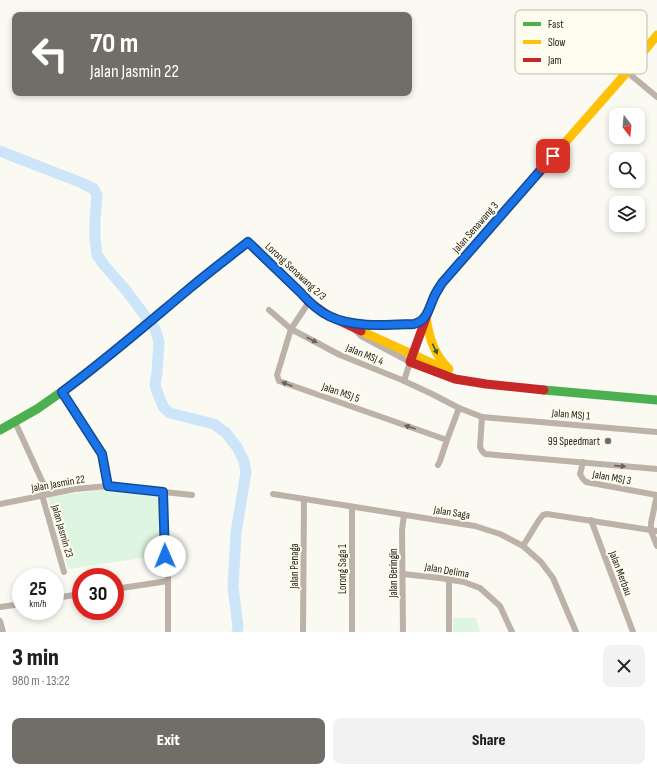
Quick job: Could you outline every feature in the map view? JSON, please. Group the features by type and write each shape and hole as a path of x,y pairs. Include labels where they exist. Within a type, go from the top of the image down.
{"street":[{"name":"Jalan Senawang 3","path":"647,47 657,35"},
{"name":"Jalan Senawang 3","path":"412,358 434,296 442,283 625,74"},
{"path":"629,74 657,97"},
{"name":"Lorong Senawang 2/3","path":"62,392 92,370 191,287 248,242 296,288 308,302 328,316 360,330 412,358"},
{"name":"Jalan MSJ 5","path":"308,302 291,329 277,375 279,380 447,440"},
{"name":"Jalan MSJ 4","path":"268,310 291,329 340,355 404,381 459,408"},
{"path":"328,316 355,324 369,325 414,324 419,323 426,316"},
{"path":"426,316 428,334 438,355 444,364 457,374"},
{"path":"412,358 457,374 472,382"},
{"path":"404,381 412,358"},
{"path":"412,358 455,379 472,382 529,389 657,400"},
{"path":"0,430 37,410 62,392 102,454 108,486"},
{"path":"438,465 459,408"},
{"name":"Jalan MSJ 1","path":"459,408 482,417 657,432"},
{"path":"482,417 480,447 485,454 657,469"},
{"name":"Jalan Jasmin 23","path":"15,422 45,495 63,568"},
{"name":"Jalan MSJ 3","path":"583,462 580,474 586,482 657,495"},
{"name":"Jalan Jasmin 22","path":"0,504 75,489 108,486 192,495"},
{"path":"163,492 165,556"},
{"name":"Jalan Saga","path":"273,494 475,526 500,534 523,546 541,562 553,578 576,632"},
{"path":"657,495 651,524 657,546"},
{"name":"Jalan Penaga","path":"303,632 304,499"},
{"name":"Lorong Saga 1","path":"352,507 352,632"},
{"path":"523,546 543,515 547,514 654,531"},
{"name":"Jalan Beringin","path":"403,632 402,530 404,515"},
{"name":"Jalan Merbau","path":"591,520 633,632"},
{"path":"168,563 168,632"},
{"name":"Jalan Delima","path":"403,574 464,582 480,588 500,606 512,632"},
{"path":"449,580 449,632"},
{"path":"124,588 168,581"},
{"path":"0,607 12,605"},
{"path":"0,621 3,632"}],"green space":[{"path":"107,489 161,494 162,555 68,569 48,497"},
{"path":"453,618 476,618 480,632 453,632"}],"waterway":[{"path":"0,151 94,189 97,195 95,220 97,255 155,329 159,342 155,384 164,408 170,413 214,424 226,433 237,447 244,461 246,472 236,533 233,587 238,627 237,632"}],"traffic: fast":[{"path":"0,430 37,409 80,379 248,242 256,250"},
{"path":"544,390 657,400"}],"traffic: slow":[{"path":"647,47 657,35"},
{"path":"439,288 625,74"},
{"path":"351,323 369,325 414,324 419,323 426,317"},
{"path":"426,318 436,352 449,369"},
{"path":"361,331 447,370"}],"traffic: jam":[{"path":"256,250 309,302 329,316 361,331"},
{"path":"439,288 434,296 410,362 455,379 544,390"}],"place":[{"name":"99 Speedmart","path":"608,441"}],"route":[{"path":"165,556 163,492 108,486 102,454 62,392 126,342 191,287 248,242 301,293 308,302 328,316 355,324 369,325 419,323 426,316 434,296 442,283 553,156"}]}
